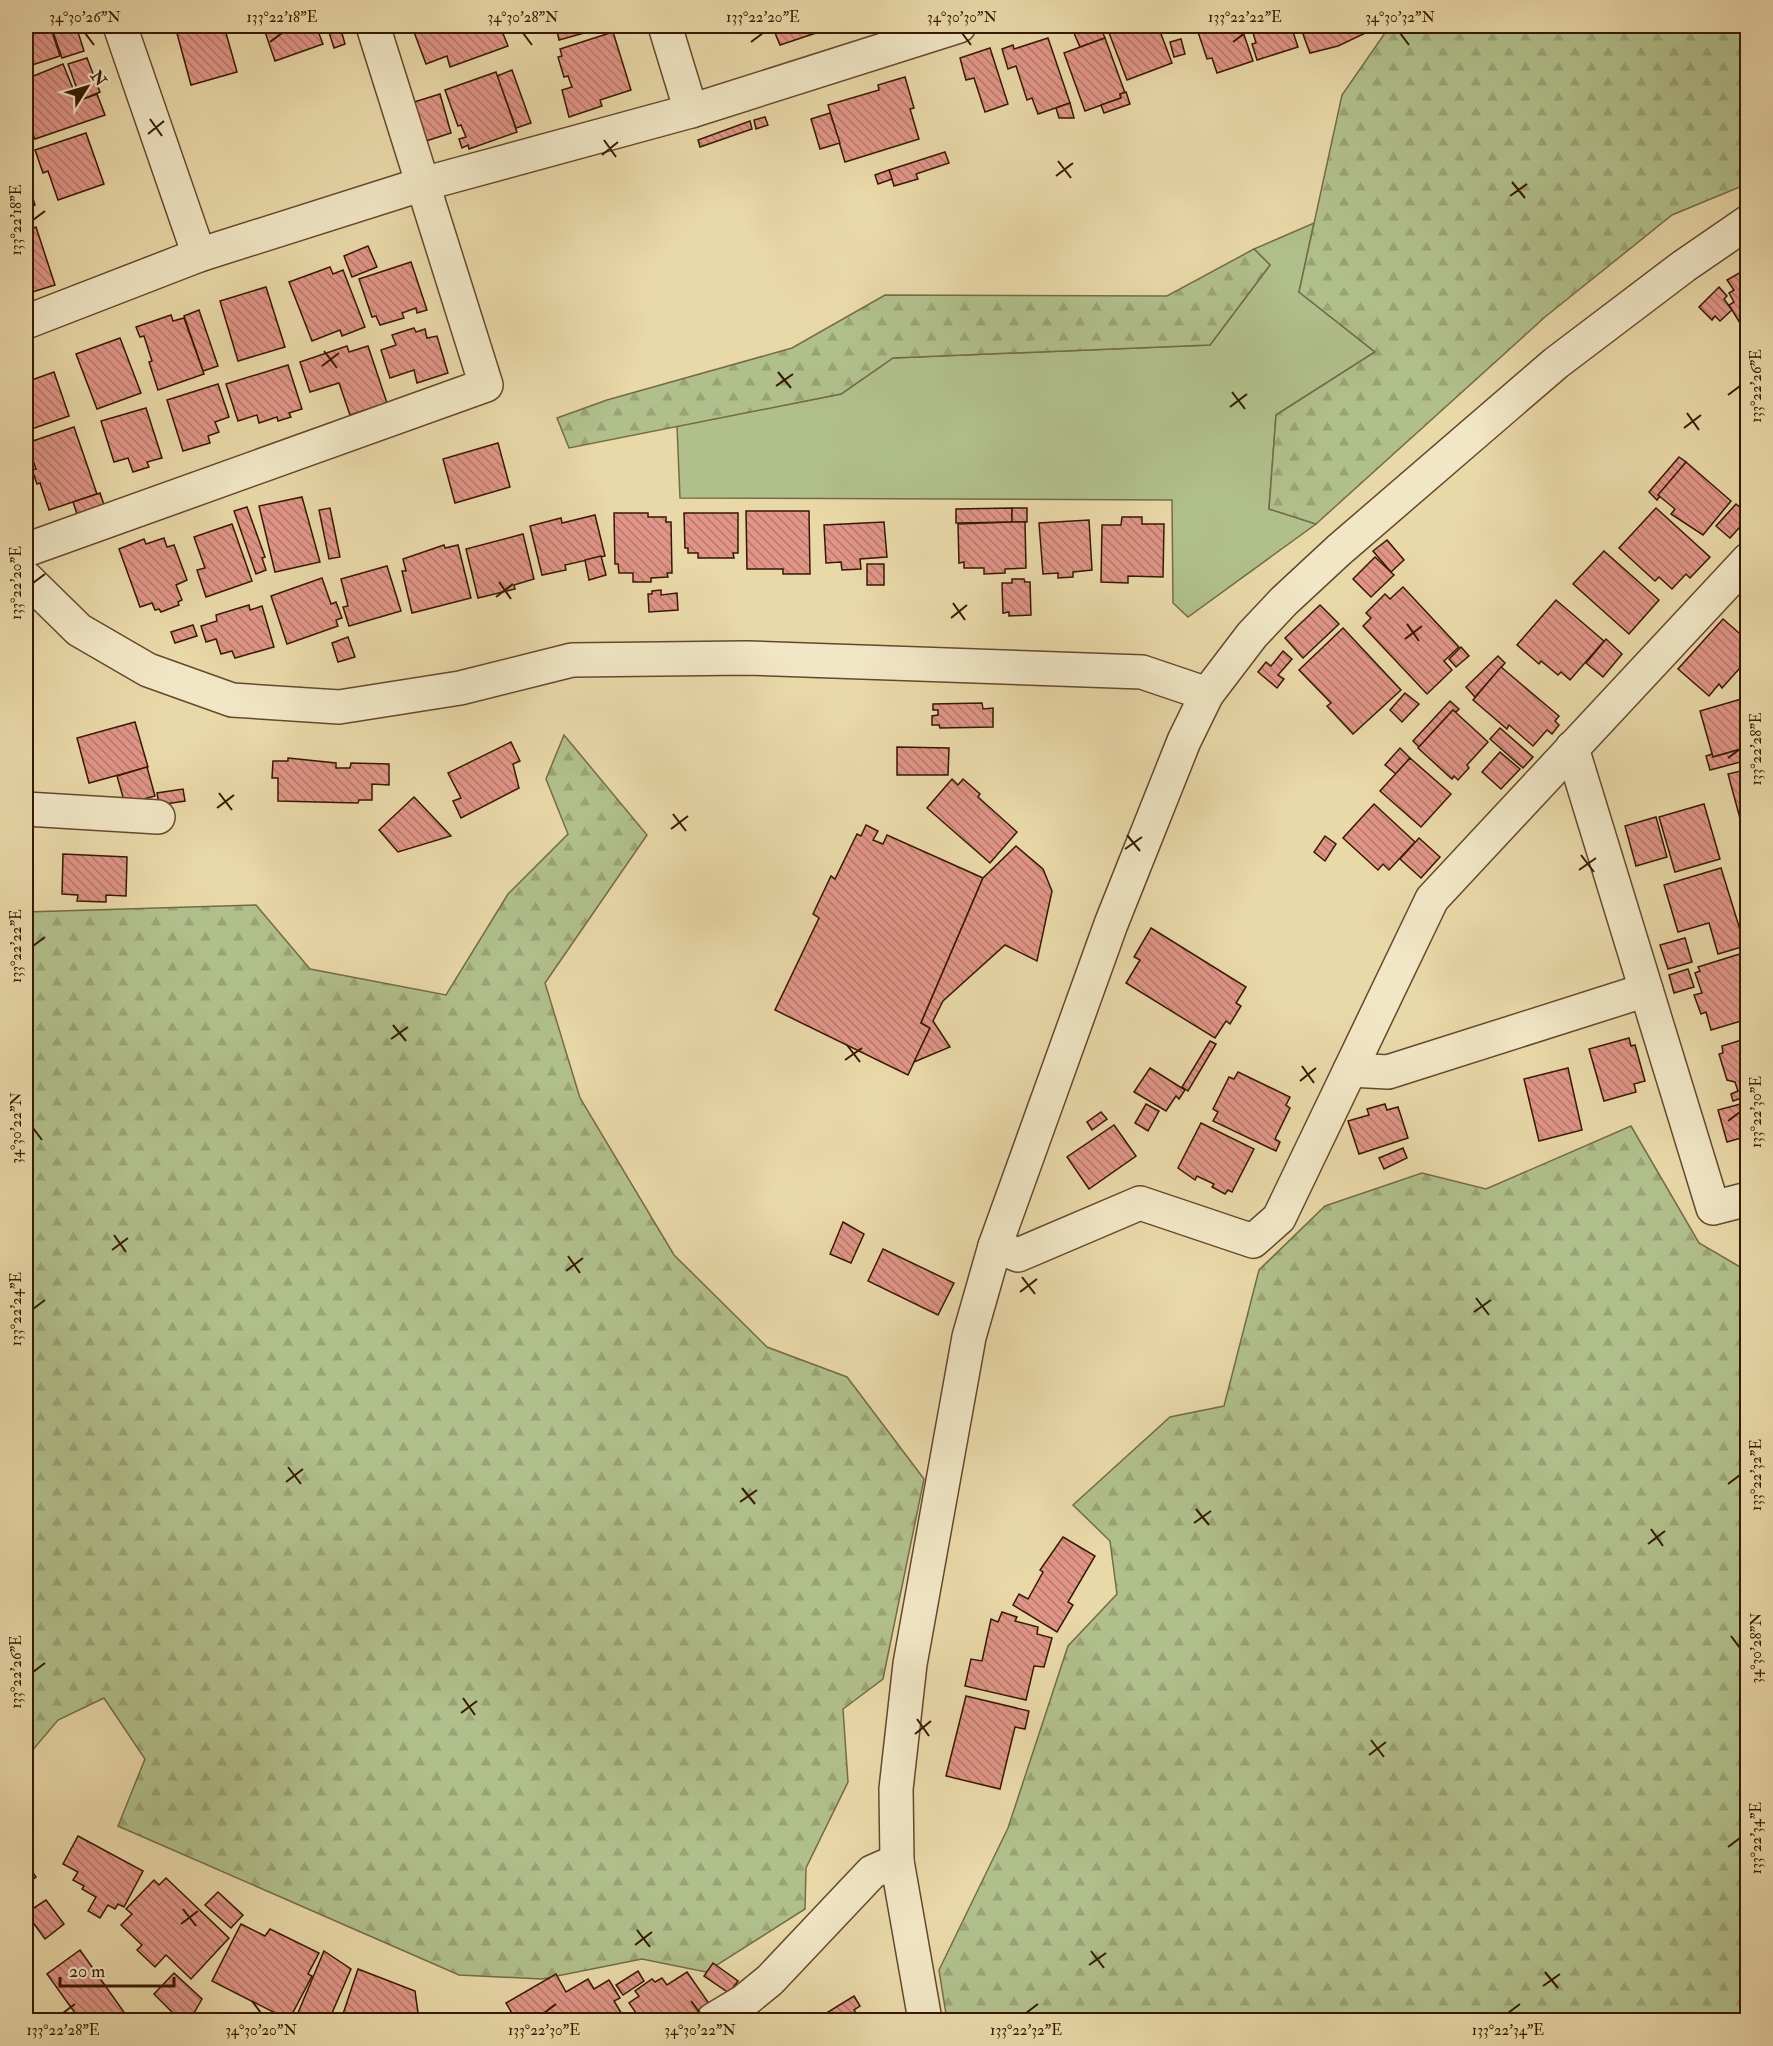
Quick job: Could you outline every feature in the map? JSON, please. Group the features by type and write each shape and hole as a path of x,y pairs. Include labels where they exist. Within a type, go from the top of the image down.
{"street":[{"path":"120,26 199,255"},
{"path":"26,550 486,385 373,26"},
{"path":"665,26 691,111"},
{"path":"26,322 199,255 423,184 691,111 959,26"},
{"path":"925,2020 897,1861 896,1789 910,1664 969,1337 995,1246 1111,924 1184,741 1207,694 1252,635 1284,601 1339,550 1556,363 1684,266 1748,222"},
{"path":"995,1246 1018,1255 1140,1203 1253,1241 1279,1218 1432,899 1572,748 1746,571"},
{"path":"26,578 79,630 148,670 232,700 339,706 460,688 572,660 747,658 1142,672 1207,694"},
{"path":"1572,748 1713,1208 1748,1199"},
{"path":"26,809 158,816"},
{"path":"1350,1070 1388,1072 1646,990"},
{"path":"713,2020 743,2002 770,1980 872,1872 897,1861"}],"green space":[{"path":"1385,26 1747,26 1747,184 1672,215 1545,317 1316,524 1269,509 1276,415 1375,352 1299,292 1342,95 1385,33"},
{"path":"1314,223 1299,292 1375,352 1276,415 1269,509 1316,524 1188,617 1173,603 1172,500 680,498 677,426 841,394 893,358 1210,345 1270,265 1254,249"},
{"path":"1254,249 1270,265 1210,345 893,358 841,394 569,448 557,418 607,400 792,348 885,295 1167,296"},
{"path":"564,735 647,835 545,983 580,1098 674,1255 767,1347 847,1377 924,1479 883,1679 843,1709 848,1782 806,1868 805,1909 706,1972 642,1959 542,1979 459,1975 118,1826 145,1759 104,1698 58,1720 26,1758 26,912 256,905 310,969 446,995 508,894 568,834 546,779"},
{"path":"1631,1126 1699,1243 1747,1271 1747,2020 947,2020 939,1970 1008,1828 1068,1646 1117,1594 1110,1541 1073,1505 1170,1417 1224,1406 1259,1270 1325,1206 1422,1173 1486,1189"}],"building":[{"path":"26,26 50,26 60,56 26,67"},
{"path":"51,26 76,26 84,51 62,58"},
{"path":"175,26 224,26 237,72 191,85"},
{"path":"263,26 316,26 323,44 275,61"},
{"path":"327,26 340,26 345,44 334,48"},
{"path":"432,26 500,26 508,46 450,67 447,56 426,64 414,32"},
{"path":"550,26 609,26 559,40 557,31 553,32"},
{"path":"816,26 819,32 780,45 773,28"},
{"path":"1071,26 1100,26 1105,38 1080,47"},
{"path":"1125,26 1158,26 1172,63 1127,80 1109,33"},
{"path":"1196,26 1241,26 1253,61 1217,73 1212,58 1207,59"},
{"path":"1251,26 1291,26 1298,47 1257,60 1252,44 1256,43"},
{"path":"1300,26 1370,26 1372,30 1338,46 1310,53"},
{"path":"613,32 631,90 600,100 602,106 569,117 562,90 572,87 568,76 564,77 558,57 562,56 560,49"},
{"path":"1048,38 1070,103 1038,114 1032,98 1027,100 1016,66 1008,69 1002,49 1013,45 1014,49"},
{"path":"1105,38 1125,93 1120,94 1121,98 1085,111 1064,53"},
{"path":"1181,39 1185,54 1174,57 1170,42"},
{"path":"990,48 1008,104 985,112 974,78 966,80 960,58"},
{"path":"87,58 100,92 81,100 68,64"},
{"path":"63,64 78,101 97,94 105,115 35,139 33,135 28,137 26,79"},
{"path":"512,70 531,123 516,128 497,76"},
{"path":"496,72 517,132 469,149 468,145 462,148 459,139 466,137 461,125 458,126 445,90"},
{"path":"905,77 914,108 910,109 919,139 845,162 828,105 879,90 878,85"},
{"path":"1126,92 1130,104 1104,113 1101,105 1121,98 1120,94"},
{"path":"440,94 451,133 426,141 414,102"},
{"path":"1070,103 1074,118 1059,118 1056,108"},
{"path":"830,113 840,143 820,149 811,119"},
{"path":"765,117 768,125 756,129 754,120"},
{"path":"750,121 752,129 700,147 698,140"},
{"path":"86,133 104,184 58,200 48,171 43,173 35,150"},
{"path":"945,152 949,163 916,174 918,179 894,186 889,170"},
{"path":"889,170 892,179 878,184 875,175"},
{"path":"26,176 35,205 26,208"},
{"path":"36,227 55,285 26,294 26,231"},
{"path":"368,246 377,267 352,277 344,256"},
{"path":"411,262 427,310 417,313 416,308 402,313 404,318 380,325 376,316 372,317 359,279"},
{"path":"330,267 333,274 343,270 365,327 342,336 340,330 312,341 289,282"},
{"path":"1748,268 1748,332 1746,333 1729,305 1734,302 1729,293 1734,290 1727,280"},
{"path":"266,287 285,347 238,361 220,301"},
{"path":"1719,287 1727,296 1724,299 1732,310 1720,321 1715,316 1712,320 1699,307"},
{"path":"199,310 218,366 203,371 184,316"},
{"path":"171,315 173,321 184,318 204,374 158,390 144,336 140,337 136,327"},
{"path":"414,328 416,332 425,329 427,338 437,336 448,373 417,383 414,370 390,378 381,350 396,345 392,335"},
{"path":"120,338 141,393 97,409 76,354"},
{"path":"347,346 349,352 368,346 387,403 350,415 339,383 310,392 300,362"},
{"path":"288,365 302,409 289,413 291,417 278,421 277,417 259,423 257,415 238,421 226,384"},
{"path":"54,372 69,416 26,431 26,382"},
{"path":"218,384 229,417 215,422 219,432 208,436 210,443 183,451 167,400"},
{"path":"146,408 162,458 147,462 149,467 133,472 128,458 114,462 101,421"},
{"path":"74,427 97,494 49,510 40,483 37,484 32,470 36,469 27,443"},
{"path":"498,443 510,487 455,503 443,459"},
{"path":"1679,457 1686,462 1657,500 1649,492"},
{"path":"1686,462 1731,501 1703,535 1671,514 1675,509 1658,495"},
{"path":"100,493 104,505 77,514 73,502"},
{"path":"302,497 320,562 275,572 259,506"},
{"path":"1736,504 1748,514 1748,518 1730,538 1716,526"},
{"path":"247,507 265,557 262,558 266,570 256,574 234,511"},
{"path":"330,508 340,557 329,559 319,510"},
{"path":"1012,508 1012,522 956,523 956,509"},
{"path":"1012,508 1027,508 1027,522 1012,522"},
{"path":"1656,508 1710,557 1690,578 1686,574 1672,589 1659,577 1655,581 1619,548"},
{"path":"746,511 809,511 810,574 783,574 783,569 747,569"},
{"path":"614,513 648,513 648,517 666,517 666,522 671,522 672,573 667,573 668,577 651,578 651,582 633,582 633,573 619,573 618,564 615,564"},
{"path":"684,513 738,513 738,553 733,553 734,558 698,558 698,553 688,553 688,548 685,548"},
{"path":"595,515 605,556 565,565 566,570 542,575 530,526 561,518 562,523"},
{"path":"1122,517 1142,517 1142,524 1164,524 1163,577 1128,576 1128,583 1101,582 1102,525 1121,525"},
{"path":"1089,520 1092,570 1073,572 1073,577 1058,578 1058,573 1043,574 1039,523"},
{"path":"884,522 887,557 860,559 861,569 842,570 841,562 826,563 824,525"},
{"path":"1025,522 1026,568 1005,569 1005,573 984,574 984,568 964,568 964,562 959,563 958,524"},
{"path":"232,524 252,581 206,597 197,570 205,568 194,537"},
{"path":"523,534 534,579 514,585 515,589 478,598 466,549"},
{"path":"164,538 167,547 174,545 187,580 176,585 182,600 178,602 179,605 161,612 159,609 155,610 152,603 140,607 119,549 144,539 146,544"},
{"path":"1387,540 1404,560 1391,572 1373,551"},
{"path":"444,545 445,548 458,545 471,598 412,613 402,571 406,571 403,559"},
{"path":"1604,551 1659,600 1629,634 1573,584"},
{"path":"601,556 606,575 589,580 585,560"},
{"path":"1375,557 1394,575 1371,597 1353,579"},
{"path":"867,564 884,564 884,585 867,585"},
{"path":"387,566 401,611 349,626 343,607 348,606 341,579"},
{"path":"322,578 331,604 336,602 342,618 336,620 338,626 287,644 271,596"},
{"path":"1012,579 1024,579 1025,582 1030,582 1031,615 1009,616 1009,612 1003,613 1002,583 1012,583"},
{"path":"1403,587 1459,647 1444,661 1452,670 1427,694 1363,626 1371,618 1366,613 1385,594 1390,599"},
{"path":"661,590 661,595 677,593 678,610 649,612 648,594"},
{"path":"1556,600 1604,641 1570,680 1561,672 1558,675 1541,661 1539,664 1517,645"},
{"path":"249,605 250,610 262,606 274,647 235,658 232,651 221,654 216,639 206,642 201,626 217,621 216,615"},
{"path":"1320,605 1339,624 1303,658 1285,638"},
{"path":"1723,619 1746,639 1741,646 1748,652 1748,659 1722,688 1719,684 1709,696 1678,669"},
{"path":"193,625 197,636 175,643 171,632"},
{"path":"1343,628 1401,690 1353,734 1327,706 1331,703 1299,670"},
{"path":"348,637 355,657 338,662 332,643"},
{"path":"1606,639 1622,654 1603,677 1586,663"},
{"path":"1461,647 1469,656 1456,667 1449,659"},
{"path":"1283,651 1292,659 1278,675 1284,679 1277,688 1258,672 1266,662 1271,666"},
{"path":"1498,656 1505,663 1475,697 1466,687"},
{"path":"1501,667 1559,716 1555,721 1559,725 1552,734 1547,730 1533,746 1509,725 1507,729 1473,700"},
{"path":"1405,693 1419,704 1402,722 1390,710"},
{"path":"1748,697 1748,747 1713,757 1700,711"},
{"path":"1450,701 1459,709 1456,712 1453,710 1419,747 1413,741"},
{"path":"982,703 983,709 993,708 993,727 940,728 939,725 932,725 932,716 938,715 938,710 933,710 933,704"},
{"path":"1453,710 1488,742 1467,765 1469,768 1458,780 1454,776 1452,779 1418,748"},
{"path":"135,722 148,767 89,783 77,738"},
{"path":"1500,728 1533,757 1523,768 1490,739"},
{"path":"511,742 520,761 513,764 519,788 461,818 453,801 461,798 448,773"},
{"path":"897,747 949,748 948,775 897,775"},
{"path":"1748,747 1748,760 1710,770 1706,756 1712,754 1713,757"},
{"path":"1400,748 1410,758 1396,774 1385,765"},
{"path":"1500,752 1520,769 1501,789 1482,772"},
{"path":"288,758 336,763 336,768 350,768 351,763 389,764 389,785 372,784 372,800 359,800 358,803 278,801 278,778 272,778 273,761 288,761"},
{"path":"1410,758 1451,794 1421,827 1380,791"},
{"path":"1748,765 1748,820 1741,822 1728,774 1745,770 1744,766"},
{"path":"147,767 155,796 125,804 117,776"},
{"path":"952,779 958,785 963,779 980,794 978,797 1017,832 990,863 927,808"},
{"path":"183,789 185,801 159,805 157,793"},
{"path":"414,797 451,836 398,852 379,830"},
{"path":"1374,804 1415,842 1389,870 1383,864 1378,870 1343,838"},
{"path":"1704,804 1720,859 1675,872 1659,817"},
{"path":"1656,817 1667,857 1636,866 1625,826"},
{"path":"866,825 878,831 873,840 883,844 887,835 983,878 921,1023 930,1028 908,1075 775,1010 819,918 813,914 831,876 835,879 857,834 861,836"},
{"path":"1325,836 1336,844 1325,861 1314,852"},
{"path":"1419,838 1440,857 1421,878 1400,859"},
{"path":"1016,846 1043,869 1052,891 1037,961 1005,945 943,1001 933,1021 950,1047 914,1062 930,1028 921,1023 983,878"},
{"path":"26,854 31,855 28,904 26,904"},
{"path":"63,854 127,857 126,896 106,895 106,902 77,901 78,895 62,894"},
{"path":"1721,868 1745,946 1718,954 1709,923 1678,932 1664,885"},
{"path":"1151,928 1246,987 1236,1003 1241,1006 1230,1024 1226,1021 1215,1038 1126,983 1140,960 1134,957"},
{"path":"1685,938 1692,962 1668,969 1660,945"},
{"path":"1743,953 1748,965 1748,1019 1711,1030 1706,1012 1701,1014 1694,995 1702,993 1695,973 1700,971 1698,967"},
{"path":"1688,969 1694,987 1674,993 1669,975"},
{"path":"1629,1038 1631,1046 1635,1045 1645,1081 1634,1084 1636,1092 1604,1101 1589,1049"},
{"path":"1748,1038 1748,1096 1733,1101 1731,1094 1738,1091 1735,1082 1727,1080 1719,1054 1723,1053 1722,1046"},
{"path":"1210,1041 1216,1044 1188,1091 1182,1087"},
{"path":"1150,1068 1185,1090 1179,1099 1176,1096 1166,1111 1134,1092"},
{"path":"1568,1068 1582,1130 1539,1141 1524,1079"},
{"path":"1238,1072 1290,1097 1286,1105 1290,1108 1275,1139 1280,1142 1276,1151 1213,1121 1218,1112 1213,1109 1229,1077 1234,1079"},
{"path":"1748,1102 1748,1136 1727,1142 1718,1110"},
{"path":"1146,1104 1159,1111 1148,1131 1135,1123"},
{"path":"1385,1104 1387,1110 1398,1107 1408,1138 1359,1154 1348,1121 1369,1115 1367,1109"},
{"path":"1101,1112 1107,1119 1092,1130 1087,1122"},
{"path":"1201,1123 1254,1149 1232,1192 1228,1190 1225,1194 1212,1187 1214,1184 1197,1176 1195,1180 1178,1168"},
{"path":"1114,1125 1136,1156 1089,1189 1067,1157"},
{"path":"1403,1148 1407,1158 1384,1169 1379,1158"},
{"path":"843,1222 864,1234 851,1263 830,1254"},
{"path":"883,1249 954,1283 938,1315 868,1281"},
{"path":"1063,1537 1095,1556 1068,1602 1073,1605 1057,1632 1013,1605 1019,1594 1028,1599 1043,1572 1040,1570"},
{"path":"1002,1612 1017,1617 1015,1621 1038,1627 1037,1634 1052,1638 1044,1667 1034,1666 1026,1700 965,1686 971,1659 982,1661 991,1619 998,1622"},
{"path":"966,1696 1029,1711 1025,1729 1015,1727 1000,1789 946,1776"},
{"path":"78,1836 143,1871 124,1907 118,1904 115,1909 108,1905 100,1918 88,1911 96,1897 82,1889 84,1886 73,1880 78,1872 63,1864"},
{"path":"26,1863 36,1877 26,1884"},
{"path":"166,1878 229,1938 191,1979 166,1955 155,1967 137,1950 142,1945 121,1925 132,1914 126,1909 154,1880 159,1885"},
{"path":"218,1892 243,1915 231,1928 205,1905"},
{"path":"46,1900 64,1924 45,1939 26,1913"},
{"path":"241,1924 265,1936 270,1929 319,1953 308,1974 312,1976 289,2020 212,1981"},
{"path":"80,1950 126,2015 119,2020 80,2020 47,1974"},
{"path":"324,1951 351,1969 329,2020 295,2020"},
{"path":"713,1963 738,1981 729,1993 704,1976"},
{"path":"358,1969 415,1991 419,2020 341,2020"},
{"path":"638,1971 644,1981 623,1995 616,1985"},
{"path":"687,1972 710,2005 689,2020 641,2020 629,2003 639,1996 635,1991 652,1979 655,1982 662,1978 667,1985"},
{"path":"174,1973 202,1999 190,2020 180,2020 154,1994"},
{"path":"556,1974 566,1992 588,1979 594,1989 609,1980 620,1998 614,2001 623,2016 614,2020 516,2020 506,2003"},
{"path":"854,1996 860,2006 854,2010 861,2020 815,2020"}]}
